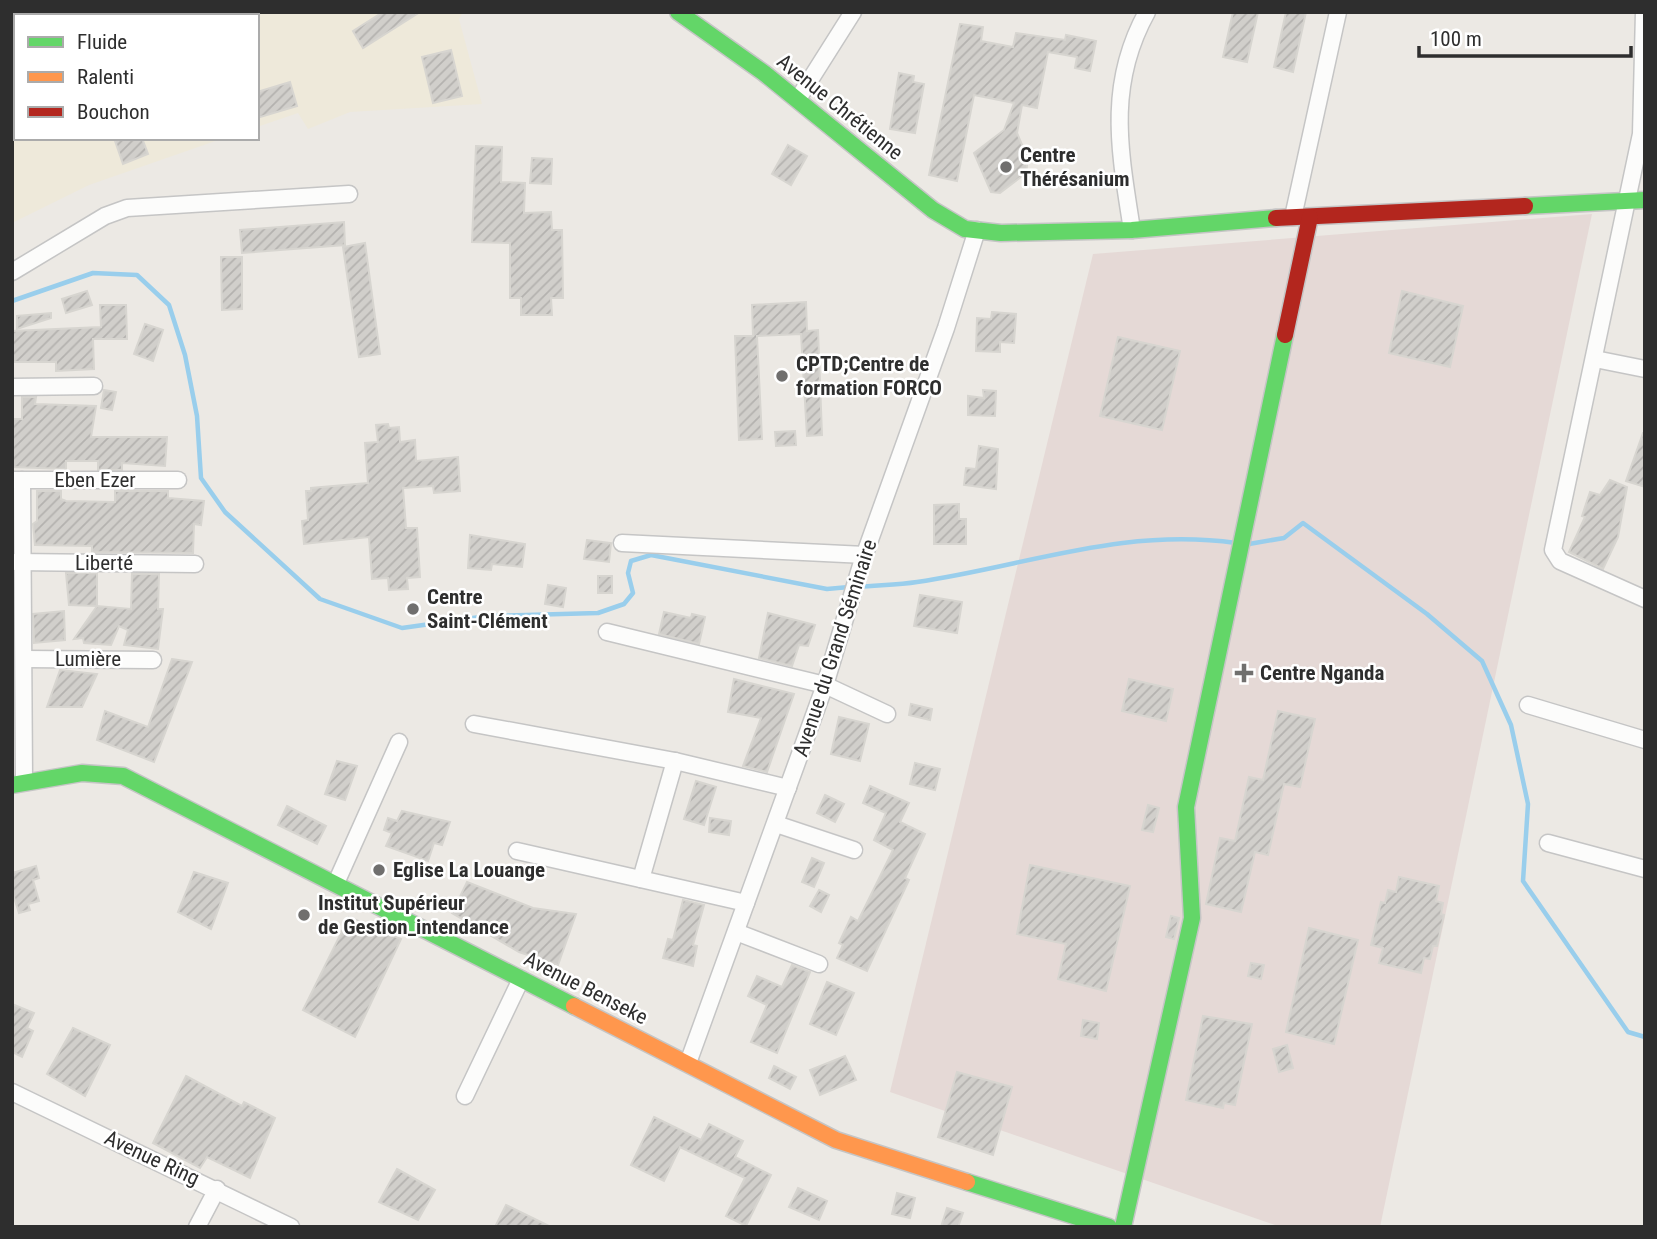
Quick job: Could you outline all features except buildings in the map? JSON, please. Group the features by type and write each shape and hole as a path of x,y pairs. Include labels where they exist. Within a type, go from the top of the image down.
{"street":[{"name":"Avenue Chrétienne","path":"678,12 696,17 933,210 965,229 1001,233 1132,230 1293,217 1637,201"},
{"path":"798,99 853,12"},
{"path":"1132,230 1117,120 1129,52 1147,12"},
{"path":"1293,217 1338,12"},
{"path":"1644,12 1643,119 1637,201 1595,359 1554,555 1560,561 1645,599"},
{"path":"12,272 104,216 127,208 349,194"},
{"path":"1123,1227 1189,937 1192,905 1186,807 1310,217"},
{"name":"Avenue du Grand Séminaire","path":"688,1063 825,685 863,559 946,328 977,230"},
{"path":"1595,359 1645,369"},
{"path":"12,387 94,387"},
{"name":"Eben Ezer","path":"17,480 178,480"},
{"name":"Lumière","path":"17,480 18,563 24,659 18,783"},
{"path":"622,542 863,559"},
{"name":"Liberté","path":"18,563 195,564"},
{"path":"607,632 825,685 887,714"},
{"name":"Lumière","path":"24,659 153,660"},
{"path":"1528,705 1645,740"},
{"path":"474,724 675,761 788,788"},
{"path":"336,883 399,741"},
{"path":"641,879 675,761"},
{"name":"Avenue Benseke","path":"18,783 82,773 124,776 688,1063 803,1125 851,1146 1110,1227"},
{"path":"776,824 854,850"},
{"path":"1548,843 1645,869"},
{"path":"517,851 746,904"},
{"path":"736,932 819,964"},
{"path":"465,1096 521,979"},
{"name":"Avenue Ring","path":"12,1092 291,1227"},
{"path":"197,1227 217,1189"}],"shaded area":[{"path":"12,12 463,12 459,19 482,104 350,112 308,129 298,113 259,126 259,14 14,14 14,140 218,140 89,185 12,223"},
{"name":"Centre Nganda","path":"1592,214 1380,1227 1281,1227 890,1092 1093,254"}],"waterway":[{"path":"12,301 93,273 137,275 169,305 185,355 197,416 201,478 225,512 320,599 402,628 487,616 598,613 624,604 633,593 628,573 631,561 651,555 827,589 849,587"},
{"path":"1249,544 1284,538 1303,523 1427,614 1482,661 1511,725 1528,804 1523,881 1628,1032 1645,1037"},
{"path":"858,587 917,582 1114,544 1194,539 1236,543"}],"traffic: fast":[{"path":"678,12 764,73 933,210 965,229 1001,233 1132,230 1276,218"},
{"path":"1525,206 1645,200"},
{"path":"1123,1227 1192,918 1186,807 1285,335"},
{"path":"12,785 82,773 123,776 574,1006"},
{"path":"967,1182 1109,1227"}],"traffic: slow":[{"path":"574,1006 836,1140 967,1182"}],"traffic: jam":[{"path":"1276,218 1525,206"},
{"path":"1285,335 1310,217"}],"place":[{"name":"Centre Thérésanium","path":"1006,167"},
{"name":"CPTD;Centre de formation FORCO","path":"782,376"},
{"name":"Centre Saint-Clément","path":"413,609"},
{"name":"Centre Nganda","path":"1244,673"},
{"name":"Eglise La Louange","path":"379,870"},
{"name":"Institut Supérieur de Gestion_intendance","path":"304,915"}]}
